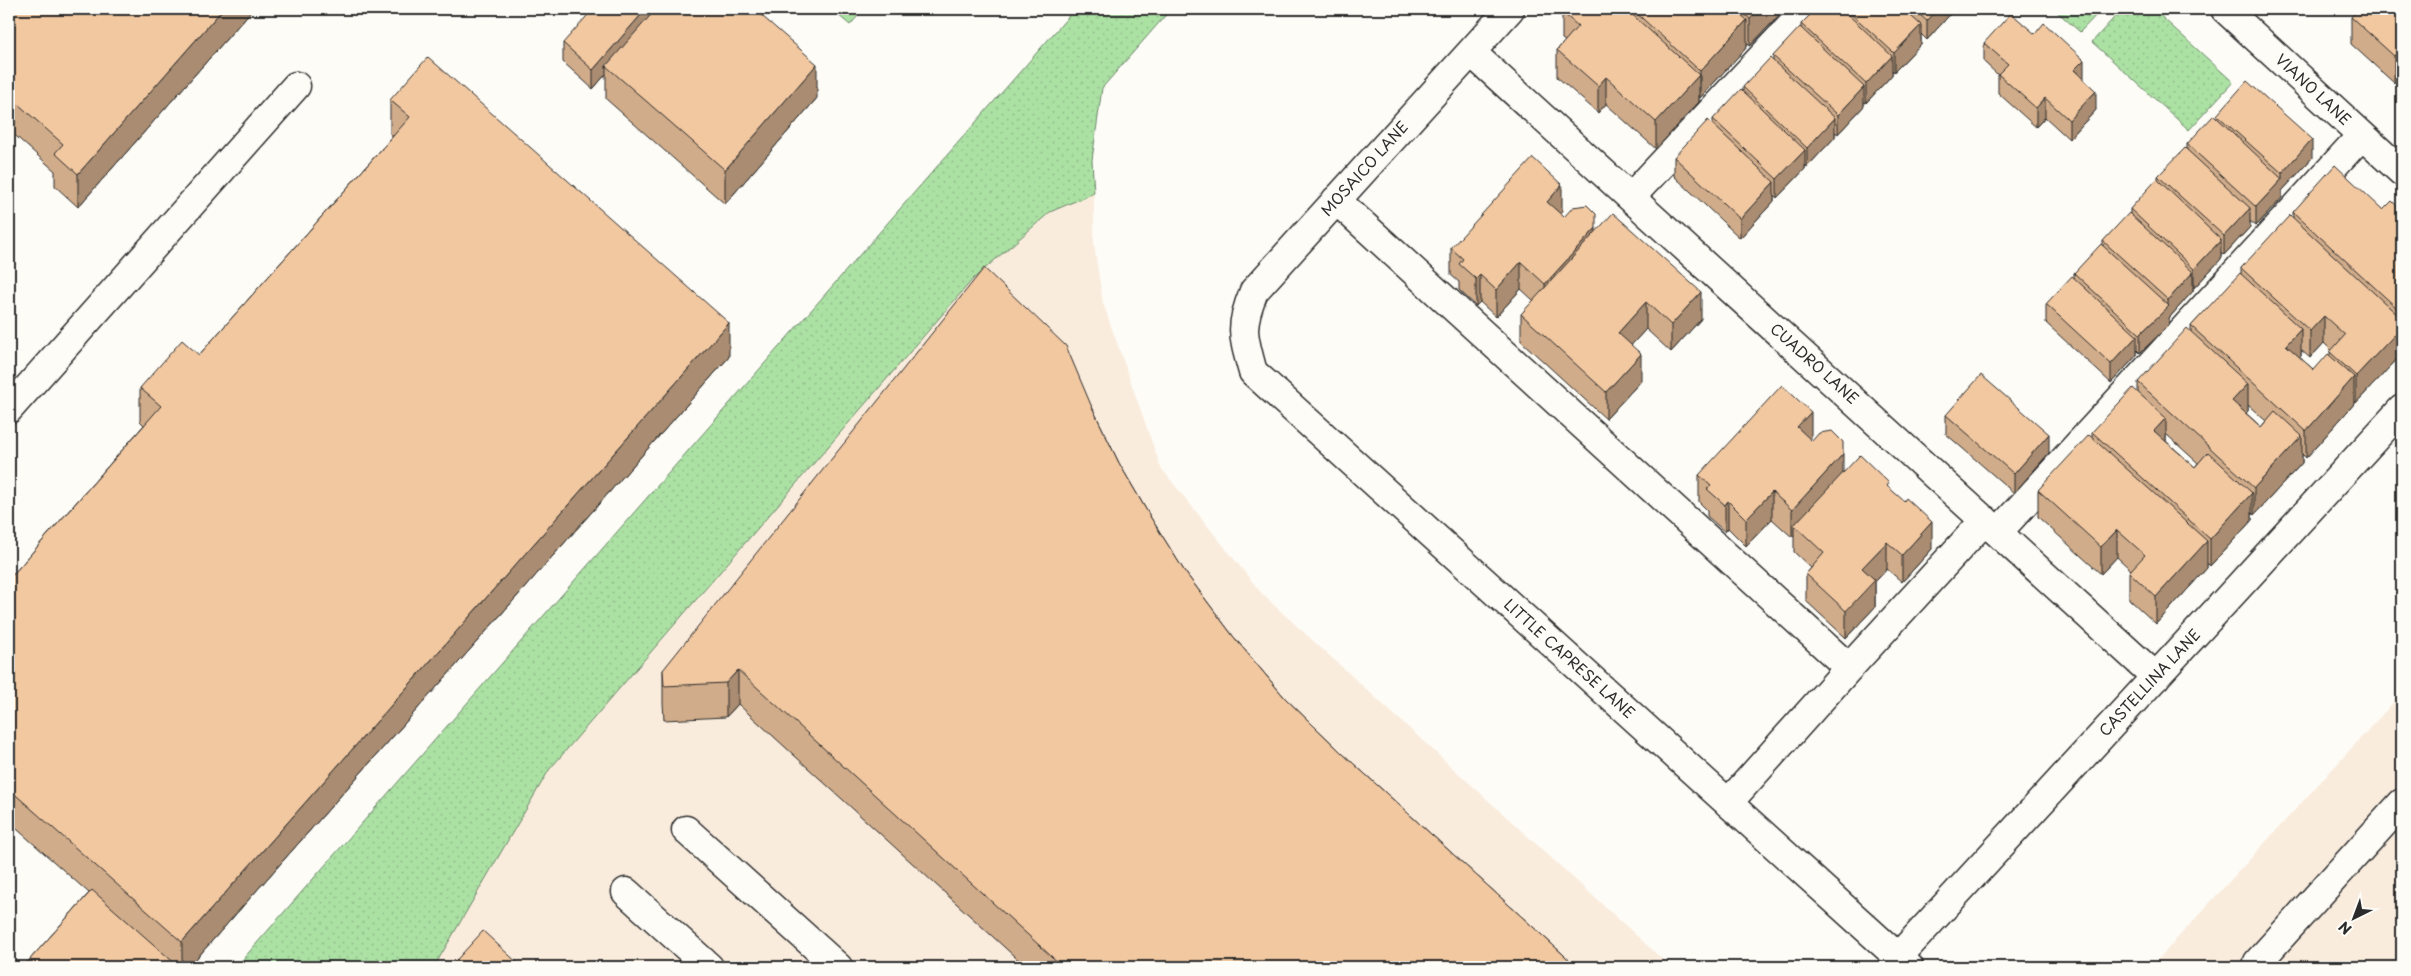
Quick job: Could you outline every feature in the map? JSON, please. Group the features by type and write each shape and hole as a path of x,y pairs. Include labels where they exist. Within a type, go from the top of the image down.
{"street":[{"name":"MOSAICO LANE","path":"1244,340 1244,314 1254,291 1510,9"},
{"path":"1631,197 1807,9"},
{"name":"VIANO LANE","path":"2224,9 2402,172"},
{"name":"CUADRO LANE","path":"1471,52 2156,677"},
{"path":"9,409 296,86"},
{"path":"1728,803 1848,668 1991,526 2362,135"},
{"path":"1336,200 1848,668"},
{"name":"LITTLE CAPRESE LANE","path":"1244,340 1253,372 1904,962"},
{"name":"CASTELLINA LANE","path":"1904,962 2156,677 2402,409"},
{"path":"2259,967 2258,962 2402,803"},
{"path":"686,830 838,967"},
{"path":"626,892 709,967"}],"shaded area":[{"path":"1094,193 1094,245 1103,303 1161,468 1263,595 1671,967 434,967 549,770 973,279 1050,212"},
{"path":"2402,693 2402,967 2151,967"}],"green space":[{"path":"831,9 864,9 850,25"},
{"path":"1075,9 1171,9 1102,88 1092,160 1094,193 1050,212 973,279 549,770 434,967 236,967"},
{"path":"2054,9 2102,9 2080,32"},
{"path":"2122,9 2153,9 2233,82 2189,130 2092,42"}],"building":[{"path":"9,9 223,9 78,174 55,153 63,144 9,96"},
{"path":"593,9 646,9 593,70 563,43"},
{"path":"656,9 754,9 817,64 725,170 606,66"},
{"path":"1565,9 1626,9 1699,75 1656,122 1606,77 1598,86 1557,50 1578,26 1562,12"},
{"path":"1632,9 1734,9 1747,20 1700,71"},
{"path":"1739,9 1760,9 1750,19"},
{"path":"1816,9 1842,9 1892,56 1866,84 1801,24"},
{"path":"1846,9 1903,9 1921,25 1894,53"},
{"path":"1913,9 1938,9 1927,21"},
{"path":"2358,9 2402,9 2402,47 2394,56 2351,17"},
{"path":"2011,13 2035,34 2044,23 2084,60 2074,70 2096,91 2069,120 2045,98 2036,108 1998,74 2008,64 1984,43"},
{"path":"1800,27 1864,87 1838,115 1773,56"},
{"path":"428,57 729,323 182,942 9,789 9,579 161,406 140,388 182,340 199,355 410,117 390,100"},
{"path":"1770,58 1835,118 1807,148 1743,87"},
{"path":"2247,81 2312,139 2282,173 2217,115"},
{"path":"1741,89 1805,150 1777,179 1713,119"},
{"path":"2214,115 2282,179 2256,207 2187,144"},
{"path":"1708,120 1774,182 1740,219 1674,157"},
{"path":"2185,148 2250,208 2224,236 2158,176"},
{"path":"1533,158 1562,185 1547,202 1564,217 1573,207 1587,205 1596,214 1596,228 1545,284 1521,262 1496,290 1480,275 1476,279 1459,264 1463,259 1451,248"},
{"path":"2335,165 2383,210 2392,201 2402,211 2402,304 2398,309 2293,212"},
{"path":"2157,179 2221,240 2194,269 2130,209"},
{"path":"1613,213 1701,292 1671,325 1646,302 1618,333 1641,354 1606,392 1521,314"},
{"path":"2129,213 2193,272 2168,300 2103,241"},
{"path":"2290,215 2402,319 2402,327 2356,376 2330,352 2345,335 2324,316 2310,331 2241,268"},
{"path":"2101,244 2169,306 2140,334 2074,273"},
{"path":"984,268 1066,346 1091,405 1119,463 1151,518 1185,572 1233,636 1285,698 1343,754 1577,967 1063,967 738,670 726,683 664,686 663,670"},
{"path":"2240,273 2301,329 2286,345 2314,370 2328,354 2354,377 2306,431 2191,326"},
{"path":"2072,276 2137,336 2111,364 2046,304"},
{"path":"2187,328 2248,384 2232,401 2261,427 2275,411 2302,436 2254,488 2138,382"},
{"path":"1981,375 2049,434 2014,474 1946,415"},
{"path":"1782,385 1811,412 1797,427 1812,441 1819,433 1832,431 1843,442 1843,454 1792,510 1772,492 1746,519 1728,501 1725,505 1707,489 1711,486 1699,475"},
{"path":"2133,388 2166,418 2154,431 2195,467 2208,452 2252,493 2210,539 2092,432"},
{"path":"2089,435 2207,541 2156,597 2129,572 2145,555 2117,530 2101,547 2038,490"},
{"path":"1860,455 1889,483 1887,486 1904,501 1906,498 1932,522 1902,555 1887,542 1862,568 1875,580 1846,611 1806,574 1824,553 1794,525"},
{"path":"92,890 179,967 23,967"},
{"path":"483,931 522,967 450,967"}]}
